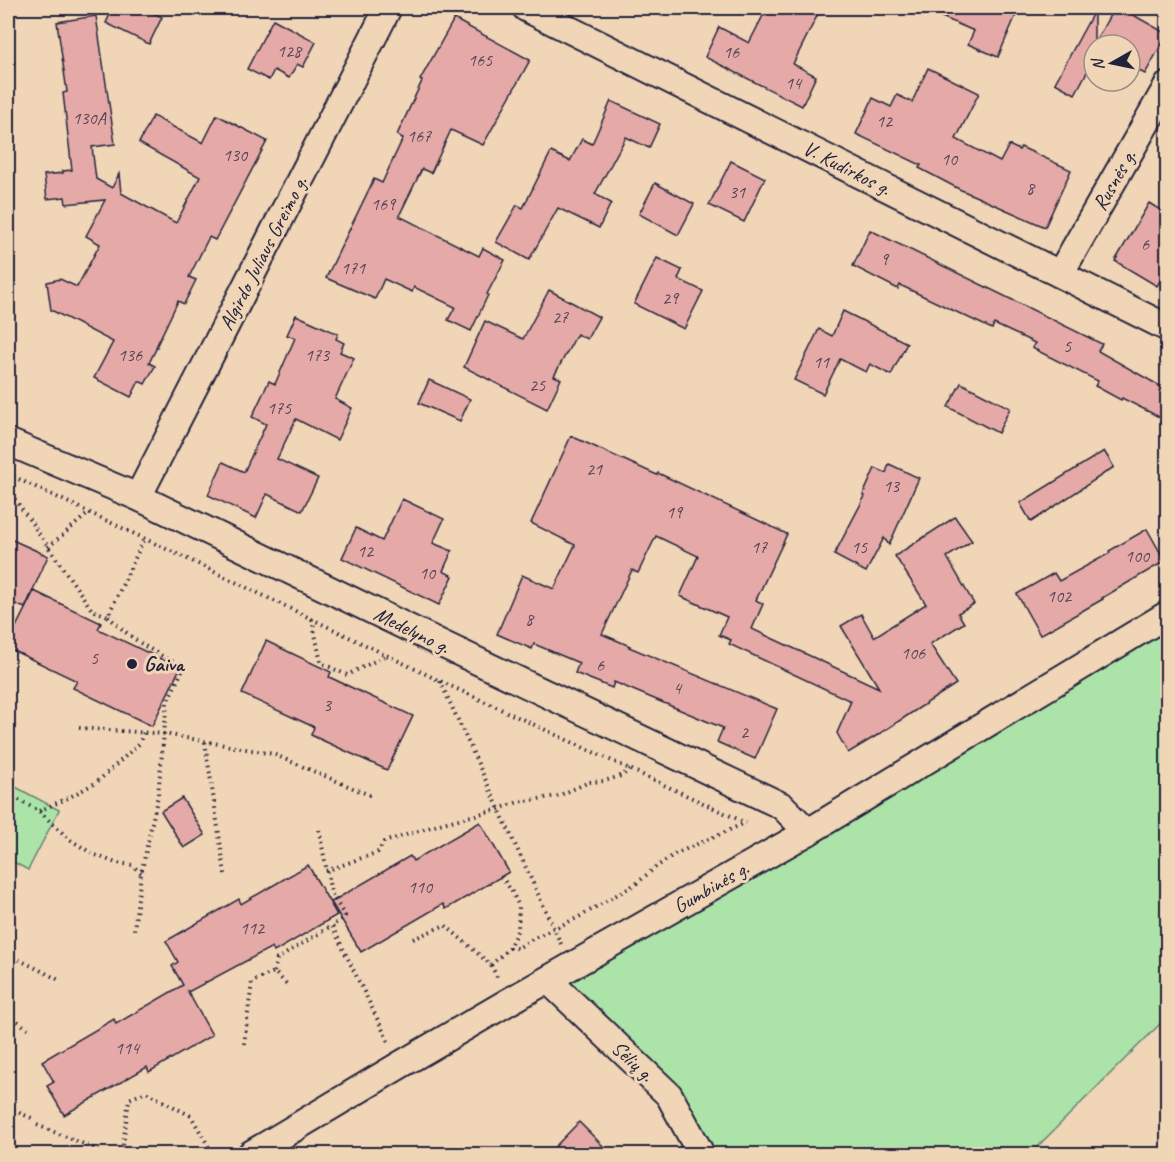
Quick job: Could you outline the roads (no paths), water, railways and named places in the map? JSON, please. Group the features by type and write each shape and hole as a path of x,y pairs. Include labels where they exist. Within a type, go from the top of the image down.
{"street":[{"name":"Algirdo Juliaus Greimo g.","path":"138,497 388,8"},
{"name":"V. Kudirkos g.","path":"526,8 1167,328"},
{"name":"Rusnės g.","path":"1060,274 1167,85"},
{"name":"Medelyno g.","path":"8,442 138,497 782,806 808,831"},
{"name":"Gumbinės g.","path":"251,1155 508,1002 808,831 1167,614"},
{"name":"Sėlių g.","path":"548,980 669,1095 700,1154"}],"place":[{"name":"Gaiva","path":"132,664"}]}
